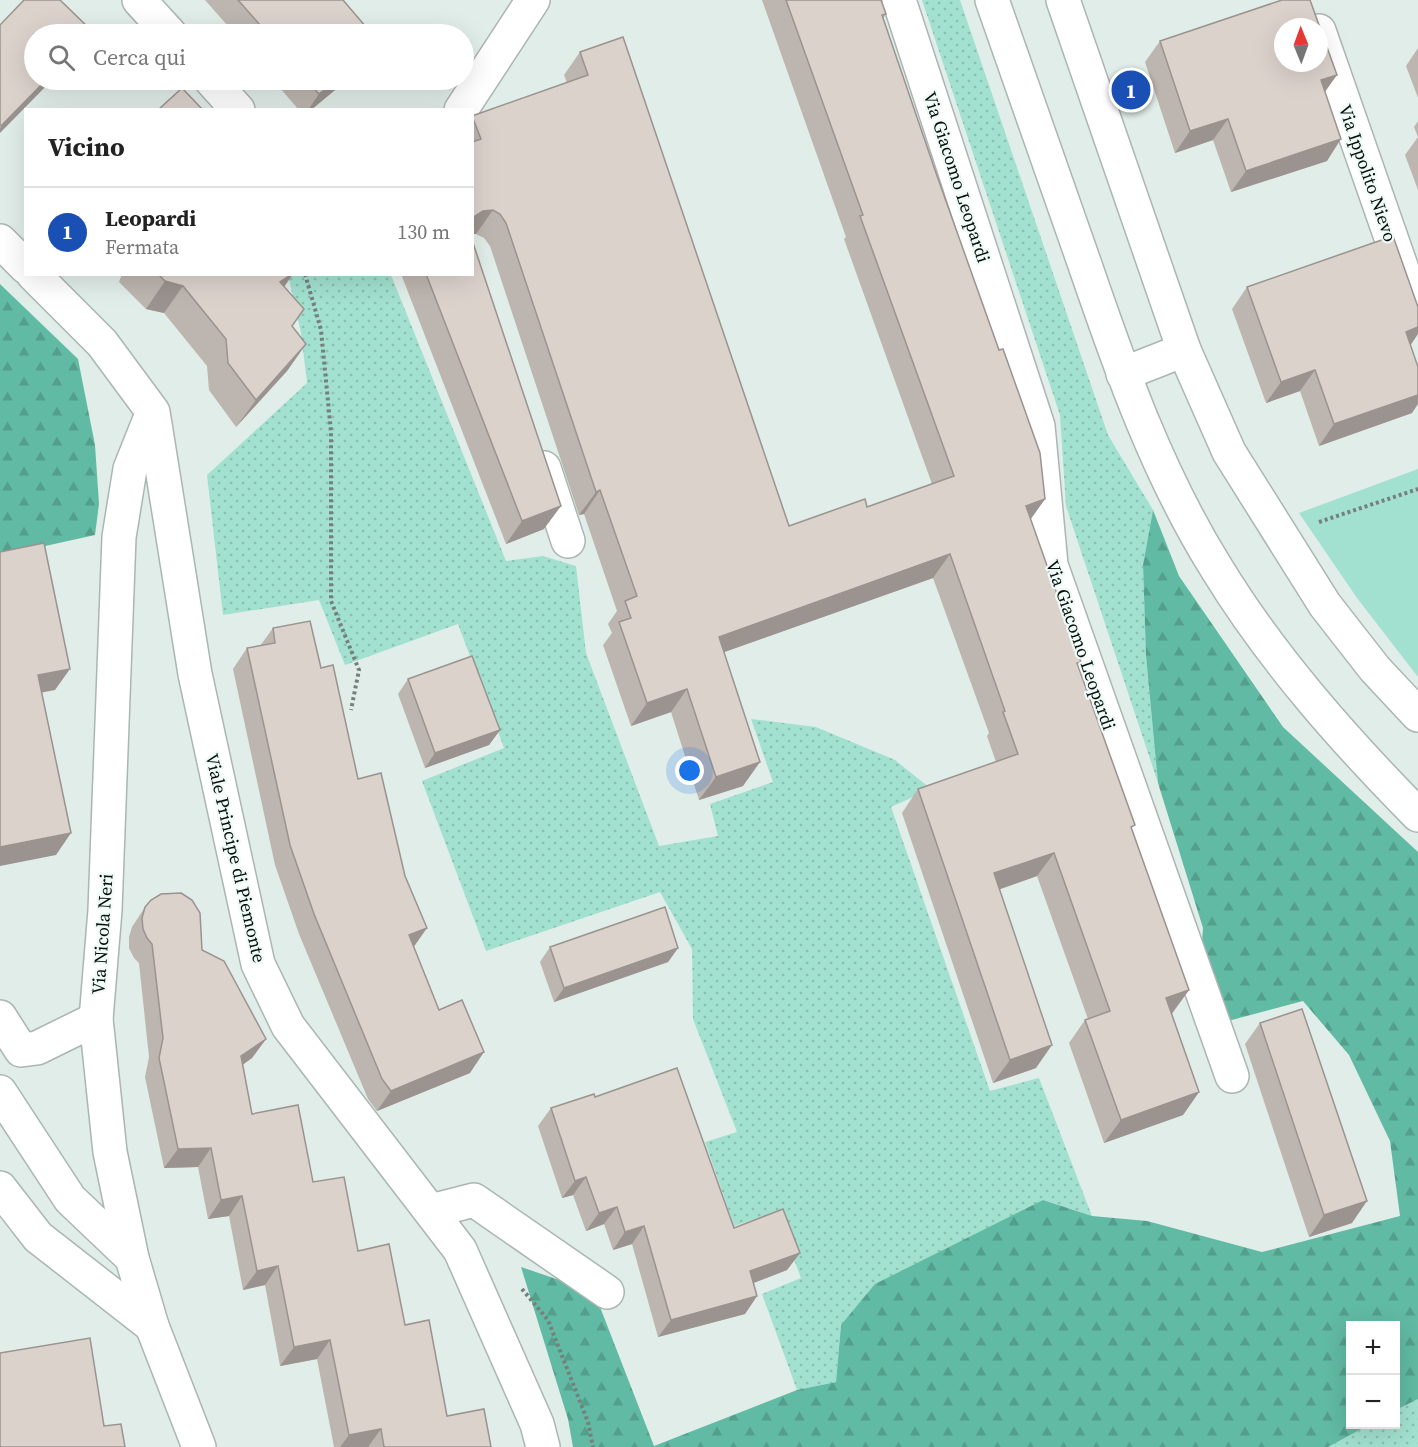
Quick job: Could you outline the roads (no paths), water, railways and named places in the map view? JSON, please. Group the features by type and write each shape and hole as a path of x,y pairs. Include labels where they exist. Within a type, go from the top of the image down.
{"street":[{"path":"139,0 161,24"},
{"path":"462,108 533,0"},
{"name":"Via Giacomo Leopardi","path":"899,0 1038,426 1051,565 1232,1076"},
{"path":"992,0 1123,374 1168,480 1217,569 1272,648 1385,782 1418,815"},
{"path":"1063,0 1184,350 1229,452 1280,536 1340,623 1375,669 1418,715"},
{"path":"1308,0 1314,18"},
{"name":"Via Ippolito Nievo","path":"1328,57 1418,315"},
{"path":"220,90 236,108"},
{"path":"0,241 24,265"},
{"name":"Viale Principe di Piemonte","path":"35,276 102,343 153,412 195,674 258,964 288,1026 460,1250 537,1424 543,1447"},
{"path":"1123,374 1184,350"},
{"name":"Via Nicola Neri","path":"153,412 130,469 119,537 105,910 96,1019 110,1152 132,1258 152,1326 200,1447"},
{"path":"535,441 568,541"},
{"path":"0,1017 21,1050 38,1048 96,1019"},
{"path":"0,1092 70,1198 132,1258"},
{"path":"0,1188 38,1237 152,1326"},
{"path":"432,1211 474,1200 607,1292"}],"place":[{"name":"Leopardi","path":"1131,90"}]}
